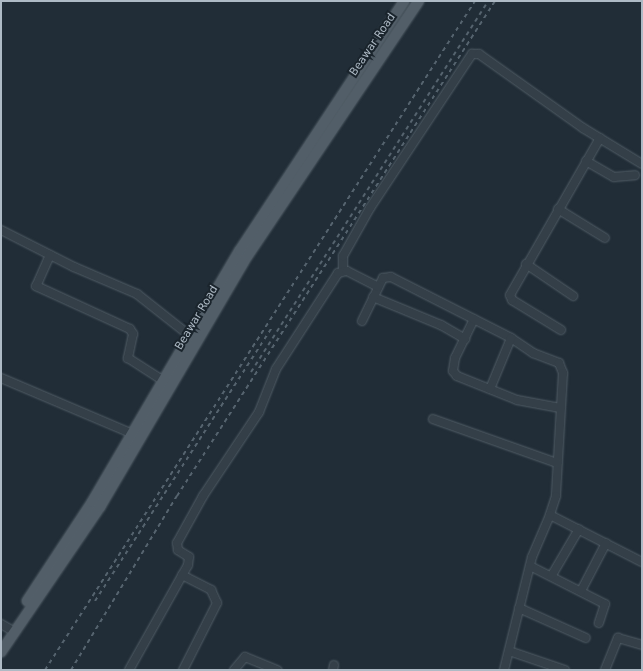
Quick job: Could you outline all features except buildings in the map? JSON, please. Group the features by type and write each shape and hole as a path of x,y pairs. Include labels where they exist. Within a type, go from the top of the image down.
{"main road":[{"name":"Beawar Road","path":"1,641 133,434 162,380 190,336 240,250 404,1"},
{"name":"Beawar Road","path":"1,652 8,628 100,507 248,255 419,1"}],"street":[{"path":"129,670 182,575 189,558 176,548 177,543 203,496 259,412 276,369 343,270 343,256 370,208 472,54 490,61 600,138 642,164"},
{"path":"562,330 510,298 526,264 600,138"},
{"path":"586,162 614,177 635,175"},
{"path":"558,209 605,238"},
{"path":"1,230 50,255 137,294 190,336"},
{"path":"50,255 36,286 130,329 128,358 162,380"},
{"path":"526,264 573,296"},
{"path":"343,270 378,287"},
{"path":"362,321 382,278 391,277 511,338 561,366 556,496 530,566 504,670"},
{"path":"373,297 441,325 465,339"},
{"path":"474,319 453,371 517,400 560,408"},
{"path":"490,389 511,338"},
{"path":"1,378 133,434"},
{"path":"433,419 557,463"},
{"path":"550,515 642,562"},
{"path":"552,575 579,529"},
{"path":"581,591 606,543"},
{"path":"530,566 552,575 605,604 599,623"},
{"path":"182,575 211,590 217,603 183,670"},
{"path":"519,608 586,638"},
{"path":"605,670 618,638 642,645"},
{"path":"509,651 565,670"},
{"path":"234,670 245,657 278,670"}],"railway":[{"path":"45,670 475,1"},
{"path":"251,372 488,1"},
{"path":"71,670 177,496 495,1"},
{"path":"95,601 272,327"}]}
